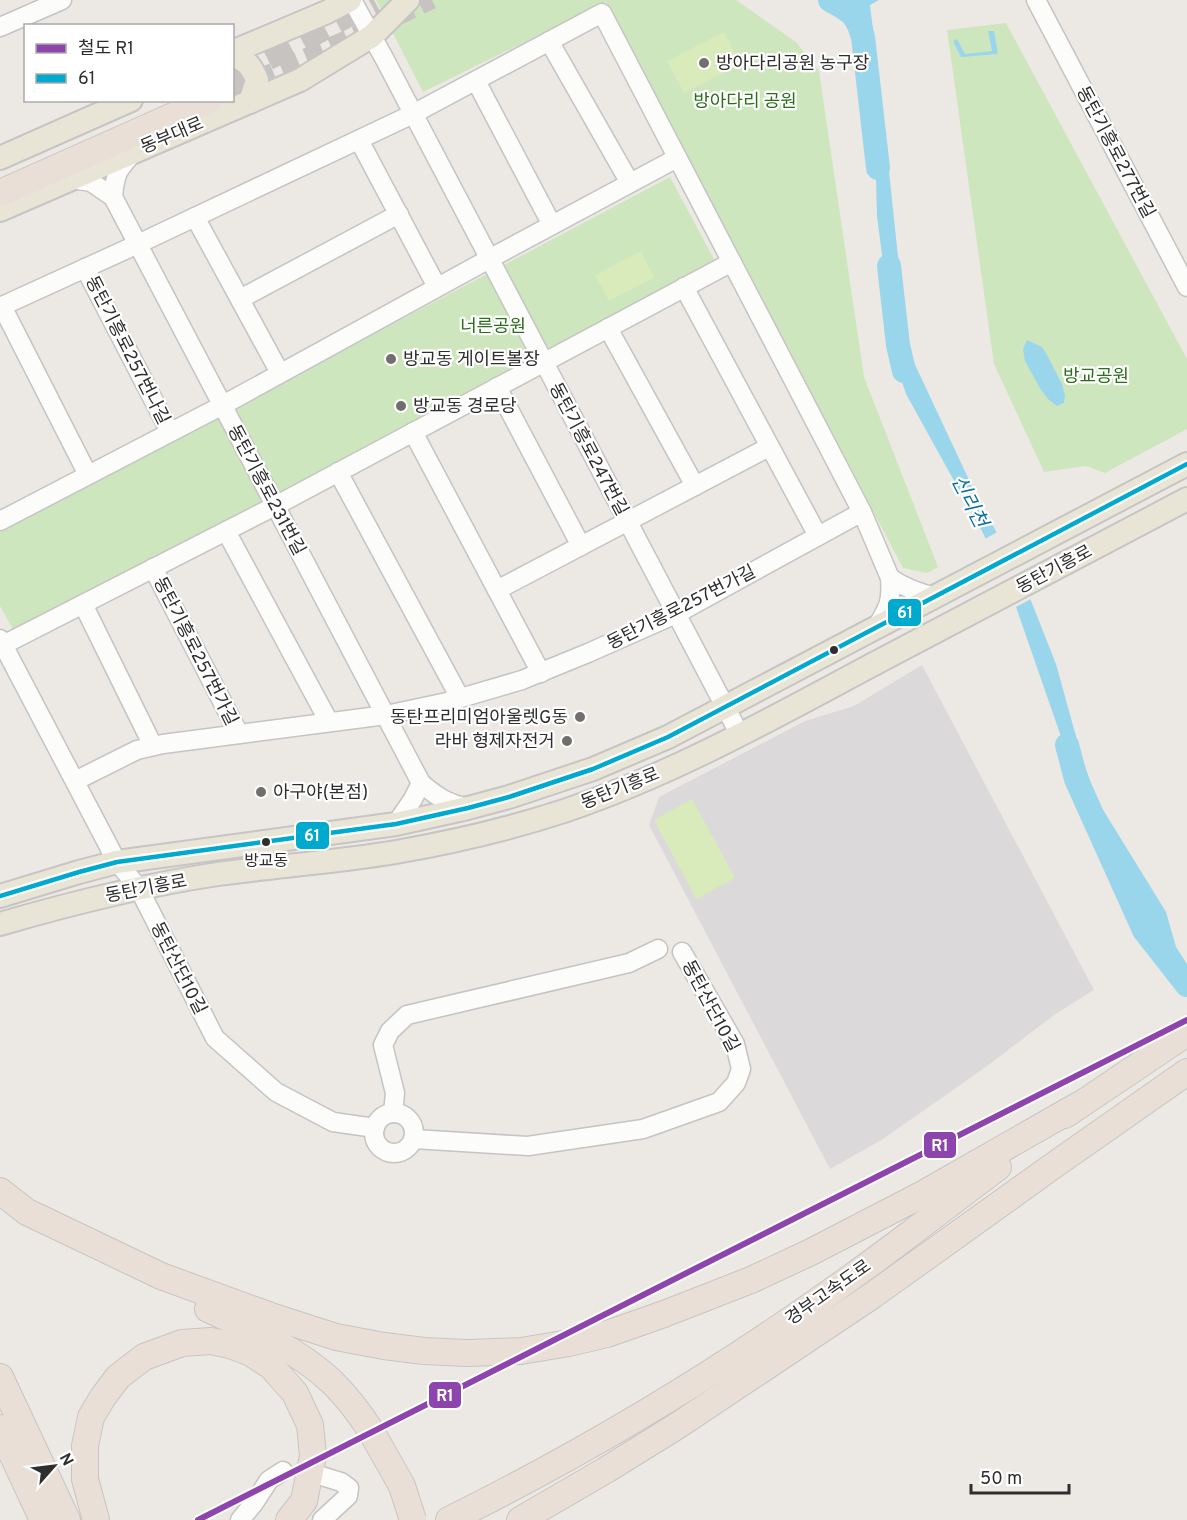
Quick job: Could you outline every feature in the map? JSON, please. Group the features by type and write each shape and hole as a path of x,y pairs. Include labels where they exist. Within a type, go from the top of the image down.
{"highway":[{"name":"동부대로","path":"0,178 171,102"},
{"name":"동부대로","path":"0,193 205,102"},
{"name":"경부고속도로","path":"449,1520 640,1417 757,1343 853,1276 1079,1105 1187,1033"},
{"name":"경부고속도로","path":"520,1520 677,1426 864,1302 1182,1076"},
{"path":"27,1212 161,1276 336,1337 424,1351 467,1353 521,1351 607,1334 751,1280 924,1194 1079,1105"},
{"path":"0,1191 27,1212 173,1293 274,1342 302,1359 332,1382 353,1405 371,1431 402,1486 413,1520"},
{"path":"96,1520 85,1479 85,1446 91,1417 103,1396 118,1377 144,1357 182,1343 211,1341 251,1353 271,1366 295,1393 310,1425 314,1456 304,1501 289,1520"},
{"path":"0,1377 66,1520"},
{"path":"0,1428 43,1520"}],"main road":[{"path":"234,53 351,0"},
{"name":"동부대로","path":"0,210 300,80 372,36 408,0"},
{"path":"234,55 253,69 257,80 250,102"},
{"path":"0,158 126,102"},
{"name":"동탄기흥로","path":"0,896 117,862 396,824 509,797 593,769 668,737 725,708 1187,464"},
{"name":"동탄기흥로","path":"0,924 138,887 217,874 394,853 450,842 563,811 617,791 740,735 1187,499"}],"street":[{"path":"0,27 62,0"},
{"name":"동탄기흥로247번길","path":"351,0 740,735"},
{"name":"동탄기흥로277번길","path":"1040,8 1187,287"},
{"path":"88,475 1,307 413,114 602,13 862,512 890,578 889,607 876,628"},
{"path":"549,41 630,183"},
{"path":"476,81 552,225"},
{"path":"359,140 438,287"},
{"path":"113,197 115,179 120,166 134,152"},
{"name":"동탄기흥로257번나길","path":"2,516 88,475 223,405 677,158"},
{"path":"72,179 91,182 113,197"},
{"name":"동탄기흥로231번길","path":"113,197 421,783"},
{"path":"240,299 399,214"},
{"path":"195,217 280,373"},
{"path":"2,642 83,604 275,506 732,262"},
{"name":"동탄기흥로257번나길","path":"86,268 170,432"},
{"path":"684,287 818,536"},
{"path":"608,328 694,486"},
{"path":"497,387 581,546"},
{"path":"413,432 541,672"},
{"path":"497,590 770,447"},
{"path":"338,472 460,698"},
{"name":"동탄기흥로257번가길","path":"75,781 137,750 153,746 386,716 522,680 676,614 862,512"},
{"path":"226,531 329,722"},
{"name":"동탄기흥로257번가길","path":"153,568 239,734"},
{"path":"890,578 917,593 945,592"},
{"path":"83,604 153,746"},
{"name":"동탄산단10길","path":"2,642 117,862 138,887 215,1038 276,1092 333,1122 375,1128"},
{"path":"396,824 421,783 435,795 450,803 468,808"},
{"name":"동탄산단10길","path":"393,1113 395,1093 383,1045 390,1031 407,1015 629,963 658,949"},
{"name":"동탄산단10길","path":"414,1139 528,1146 643,1129 719,1102 736,1083 741,1068 735,1044 682,952"},
{"path":"393,1113 406,1116 415,1133 411,1146 392,1154 380,1148 374,1135 381,1118 393,1113"},
{"path":"240,1520 269,1480 283,1471"},
{"path":"315,1474 341,1482 348,1488 348,1496 322,1520"}],"shaded area":[{"path":"922,665 1094,990 1057,1013 983,1069 883,1139 830,1169 649,825 659,797 805,721 854,706"}],"green space":[{"name":"방아다리 공원","path":"376,0 736,0 796,42 819,71 864,377 938,567 927,573 903,568 606,2 423,92"},
{"name":"방교공원","path":"1006,23 1187,359 1187,429 1105,473 1086,466 1044,472 994,364 947,30"},
{"name":"방아다리공원 농구장","path":"724,32 740,64 684,93 667,61"},
{"name":"너른공원","path":"670,177 716,263 15,633 0,606 0,532"},
{"path":"641,251 654,278 609,301 595,275"},
{"path":"692,799 735,878 696,899 654,820"}],"water":[{"path":"839,0 879,0 870,5 911,356 977,497 1022,578 1056,664 1082,758 1097,800 1166,912 1176,947 1187,964 1187,987 1158,948 1135,910 1075,777 1008,584 1015,578 1004,579 983,533 906,394 893,354 897,341 892,296 886,286 877,216 875,141 871,108 872,87 876,77 860,6"},
{"path":"988,31 994,31 998,54 961,57 953,41 957,39 965,54 992,51"},
{"path":"1027,340 1042,347 1047,355 1062,384 1065,395 1064,403 1057,406 1041,390 1025,361 1023,349"}],"pier":[{"path":"999,531 1021,569 1020,573 1033,598 1014,608 1005,585 1008,580 1005,582 1002,580 983,540"}],"waterway":[{"name":"신리천","path":"830,0 852,14 863,37 878,168"},
{"name":"신리천","path":"889,266 898,345 904,371"},
{"name":"신리천","path":"1067,745 1076,779 1144,930 1187,985"}],"tunnel":[{"path":"234,74 374,0"},
{"path":"396,17 432,0"},
{"path":"234,89 365,31"}],"rail line":[{"name":"R1","path":"198,1520 1187,1020"}],"transit line":[{"name":"61","path":"0,896 117,862 396,824 509,797 593,769 668,737 1187,464"}],"place":[{"name":"방아다리공원 농구장","path":"704,63"},
{"name":"방교동 게이트볼장","path":"391,359"},
{"name":"방교동 경로당","path":"401,406"},
{"name":"동탄프리미엄아울렛G동","path":"580,717"},
{"name":"라바 형제자전거","path":"567,741"},
{"name":"아구야(본점)","path":"261,792"},
{"name":"방교동","path":"266,842"}]}
